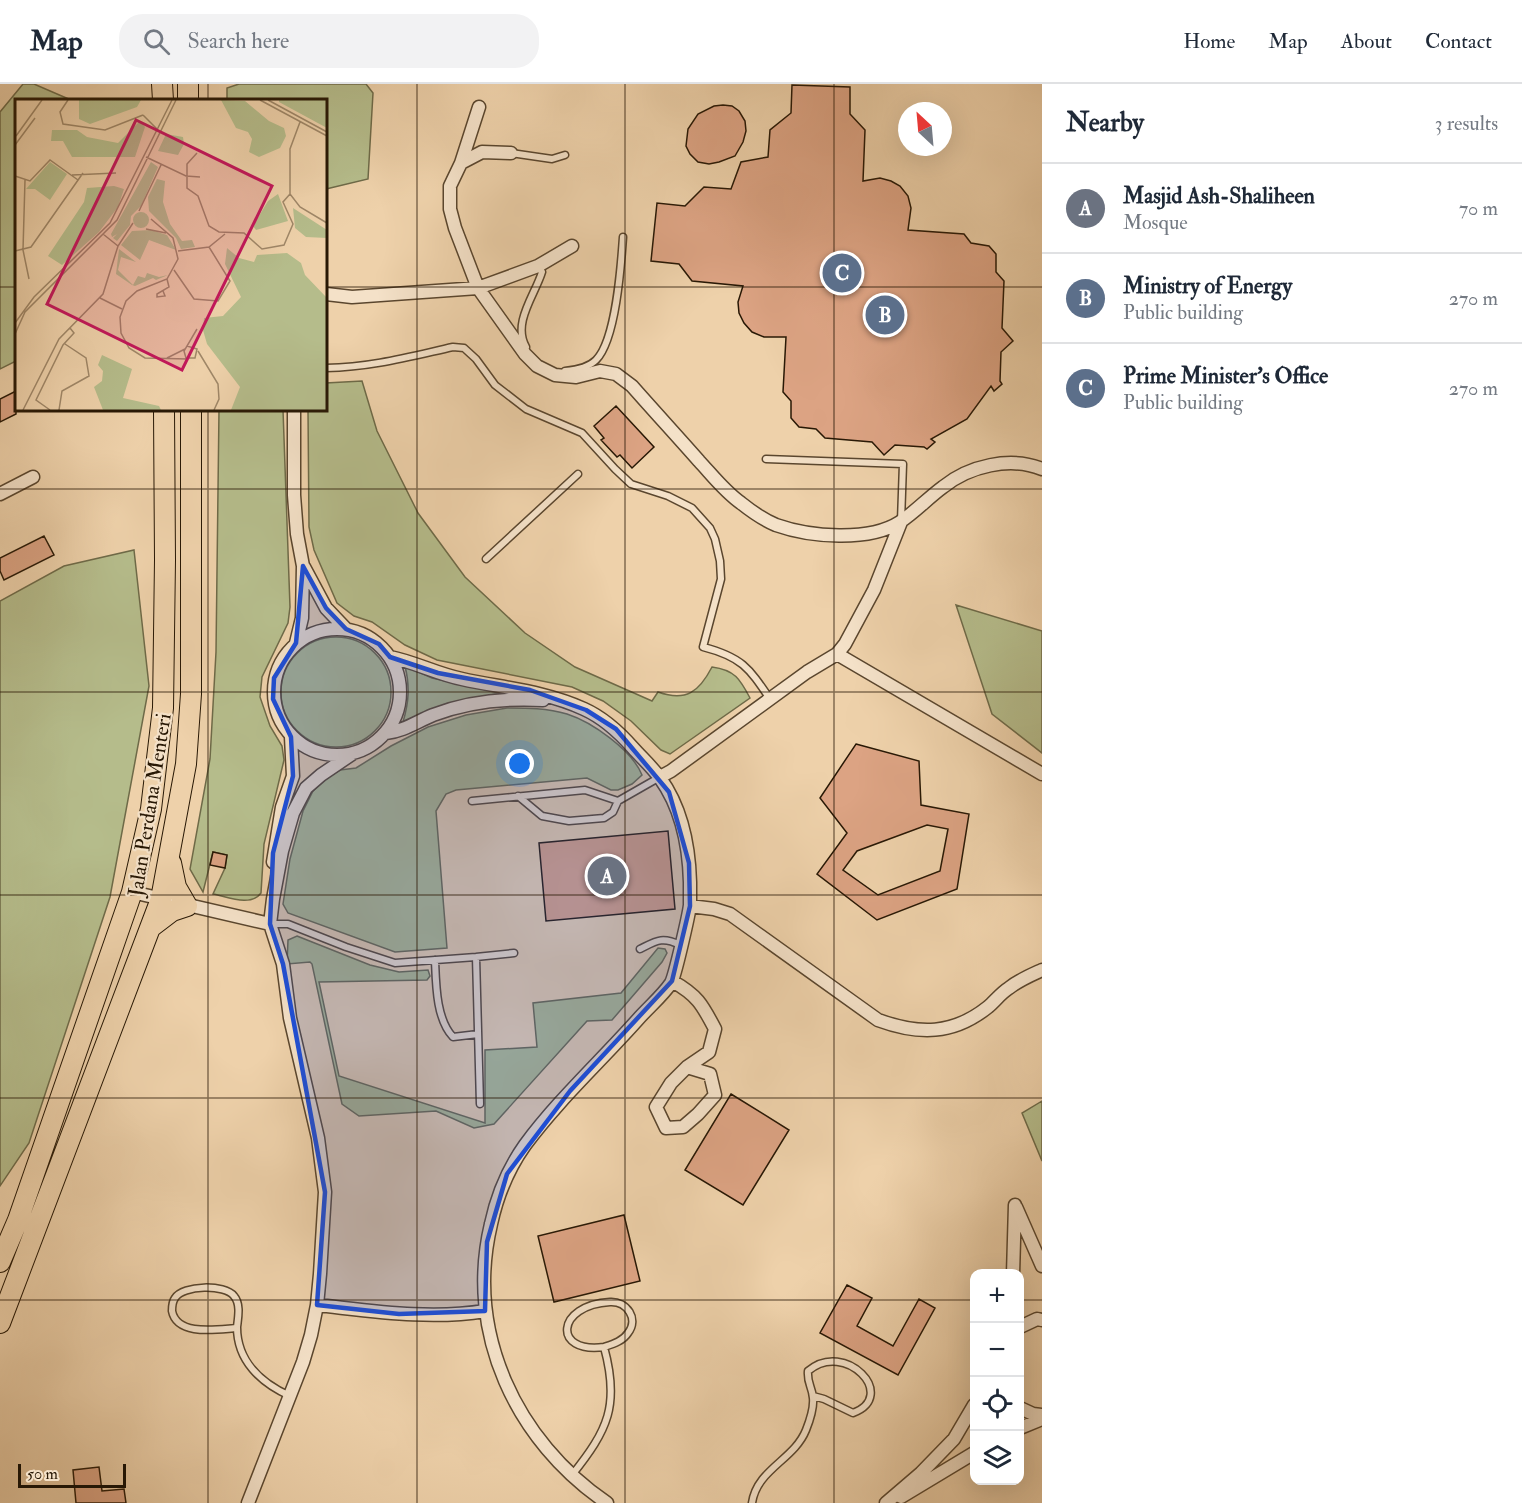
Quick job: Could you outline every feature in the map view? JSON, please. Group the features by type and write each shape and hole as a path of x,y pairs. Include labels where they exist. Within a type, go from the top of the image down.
{"main road":[{"path":"162,84 163,99"},
{"name":"Jalan Perdana Menteri","path":"0,1262 18,1220 132,892 151,809 162,708 165,560 164,411"},
{"path":"164,480 176,452 176,411"},
{"name":"Jalan Perdana Menteri","path":"0,1323 161,900 186,764 191,694 191,411"},
{"path":"151,927 172,911 188,906 176,887 169,854"}],"street":[{"path":"479,107 461,163 450,186 450,209 455,228 478,288 525,354 537,366 555,375 576,377 600,372 616,374 632,386 711,475 739,502 775,525 817,534 855,536 878,533 901,522 945,485 966,472 988,466 1015,463 1042,469"},
{"path":"461,163 482,152 511,153"},
{"path":"327,294 352,297 478,288 538,266 572,246"},
{"path":"294,411 294,495 297,534 303,566 302,618 296,643"},
{"path":"0,494 33,477"},
{"path":"660,777 837,654 874,590 901,522"},
{"path":"303,566 326,608 346,629"},
{"path":"248,1503 303,1362 317,1305 326,1192 318,1138 290,1018 283,964 270,924 282,851 293,813 306,788 352,754 371,746 386,733 396,716 401,696 399,676 390,657 379,644 363,634 346,629 328,629 311,634 296,643 282,659 274,678 273,699 279,719 291,737 308,750 330,756 352,754"},
{"path":"837,654 1042,774"},
{"path":"390,657 407,660 438,673 530,690 586,710 616,729 660,777 669,792 683,829 689,863 690,906 672,981 630,1029 570,1090 524,1146 507,1174 486,1242 485,1311 498,1365 507,1387 525,1419 553,1456 571,1475 607,1503"},
{"path":"386,733 401,731 434,715 491,702 525,699 563,701"},
{"path":"273,899 273,853 282,807 293,776 291,737"},
{"path":"132,892 270,924"},
{"path":"690,906 730,914 878,1020 902,1029 923,1031 959,1024 988,1007 1007,988 1042,970"},
{"path":"672,981 690,991 704,1007 715,1029 709,1052 687,1067 671,1083 656,1107 666,1128 683,1127 715,1095 710,1074 687,1067"},
{"path":"1013,1269 1015,1205 1042,1266"},
{"path":"317,1305 399,1314 456,1315 485,1311"},
{"path":"1024,1325 1037,1319 1042,1320"},
{"path":"1024,1410 1042,1417"},
{"path":"886,1503 921,1473 954,1439 970,1412"},
{"path":"1024,1426 1042,1417"},
{"path":"890,1503 970,1456"}],"lane":[{"path":"511,153 552,159 566,154"},
{"path":"538,266 542,272 523,320 522,341 532,357 551,369 562,372 578,370 595,362 605,348 621,269 623,237"},
{"path":"327,368 383,364 453,347 464,348 476,359 495,385 510,398 526,409 582,433 631,484 668,496 692,508 710,528 716,539 720,561 721,579 704,647 736,658 750,670 771,700"},
{"path":"766,459 903,464 901,522"},
{"path":"486,559 578,474"},
{"path":"518,796 542,816 568,821 604,818 613,812 618,801 660,777"},
{"path":"472,801 585,789 618,801"},
{"path":"270,924 288,924 395,963 514,953"},
{"path":"640,949 659,940 670,940 680,945"},
{"path":"476,957 480,1104"},
{"path":"435,960 436,986 444,1028 453,1036 478,1034"},
{"path":"237,1328 198,1330 183,1326 174,1318 172,1307 174,1298 191,1288 223,1290 233,1294 238,1304 237,1328 241,1350 258,1377 274,1389 290,1396"},
{"path":"604,1302 625,1305 631,1314 633,1327 627,1336 604,1347 590,1349 579,1346 571,1340 567,1331 568,1323 583,1307 604,1302"},
{"path":"571,1475 599,1439 608,1418 611,1393 610,1368 604,1347"},
{"path":"752,1503 762,1479 798,1447 806,1430 812,1411 813,1396 807,1383 808,1371 816,1363 828,1360 840,1361 861,1372 872,1394 868,1404 853,1413 813,1396"}],"highlighted area":[{"path":"303,566 326,608 346,629 379,644 390,657 438,673 530,690 586,710 616,729 669,792 689,863 690,906 672,981 570,1091 507,1174 487,1242 485,1311 399,1314 317,1305 325,1192 283,964 270,924 273,853 293,776 291,737 273,699 274,678 296,643"}],"green space":[{"path":"23,84 34,84 69,99 15,99 15,362 0,369 0,112"},
{"path":"239,84 366,84 373,93 368,179 327,189 327,99 227,99 227,88"},
{"path":"362,381 377,431 418,513 465,577 525,633 575,667 652,701 658,692 676,696 691,693 702,683 712,667 726,670 736,677 750,698 670,754 661,750 631,721 603,701 572,687 437,660 405,645 372,622 354,616 337,603 314,550 309,527 308,411 327,411 327,383"},
{"path":"219,411 283,411 290,607 288,623 262,677 260,697 270,726 282,746 284,760 264,844 261,893 257,897 245,900 213,894 225,868 227,855 213,852 203,892 190,869 210,759 216,652"},
{"path":"134,550 149,686 110,897 29,1143 0,1186 0,601 64,566"},
{"path":"956,605 1042,631 1042,753 992,714"},
{"path":"336,637 357,641 375,653 387,671 391,692 387,713 375,731 357,743 336,747 315,743 297,731 285,713 281,692 285,671 297,653 315,641"},
{"path":"405,666 432,678 500,693 445,705 403,722 408,694"},
{"path":"507,708 544,709 567,714 588,723 630,756 642,775 632,784 618,790 611,790 587,778 456,790 446,794 436,811 447,948 395,952 288,913 283,904 290,859 303,811 313,791 329,776 340,770 356,768 428,727 466,715"},
{"path":"297,936 370,965 399,972 428,970 430,976 427,980 319,982 339,1076 485,1123 485,1050 537,1047 533,1003 621,993 658,948 665,949 667,953 662,962 612,1020 587,1021 494,1124 474,1128 436,1111 359,1116 342,1104 312,964 310,962 287,964 288,940"},
{"path":"1042,1101 1042,1161 1022,1113"}],"building":[{"path":"792,85 850,87 850,114 865,130 863,181 880,178 900,186 908,196 911,208 908,230 964,234 971,243 989,246 996,254 996,272 1004,281 1002,328 1013,341 1001,352 1000,381 1002,384 994,391 991,386 967,419 931,439 935,442 927,449 895,445 884,455 872,442 825,438 816,429 799,427 791,418 791,401 783,392 786,337 764,337 752,332 744,323 739,313 738,302 743,286 692,281 679,264 651,261 657,203 685,206 704,187 731,189 741,162 768,157 770,130 791,113"},
{"path":"714,106 732,106 739,111 745,121 746,131 743,142 735,156 709,164 698,162 686,146 688,129 698,114"},
{"path":"15,392 16,414 0,422 0,399"},
{"path":"616,406 654,447 632,468 620,455 617,457 601,440 604,438 594,426"},
{"path":"44,536 54,555 4,580 0,571 0,558"},
{"path":"856,744 919,761 921,805 969,814 957,889 877,920 817,874 847,833 820,798","holes":["927,825 948,829 940,871 878,895 843,870 857,851"]},
{"path":"668,831 675,909 546,921 539,843"},
{"path":"213,852 227,855 225,868 210,865"},
{"path":"731,1094 789,1130 743,1205 685,1170"},
{"path":"624,1215 640,1281 554,1302 538,1236"},
{"path":"847,1285 872,1298 857,1326 893,1346 919,1299 935,1308 898,1375 820,1333"},
{"path":"99,1467 102,1491 124,1489 126,1503 76,1503 73,1470"}],"place":[{"name":"Prime Minister's Office","path":"842,273"},
{"name":"Ministry of Energy","path":"885,315"},
{"name":"Masjid Ash-Shaliheen","path":"607,876"}]}
